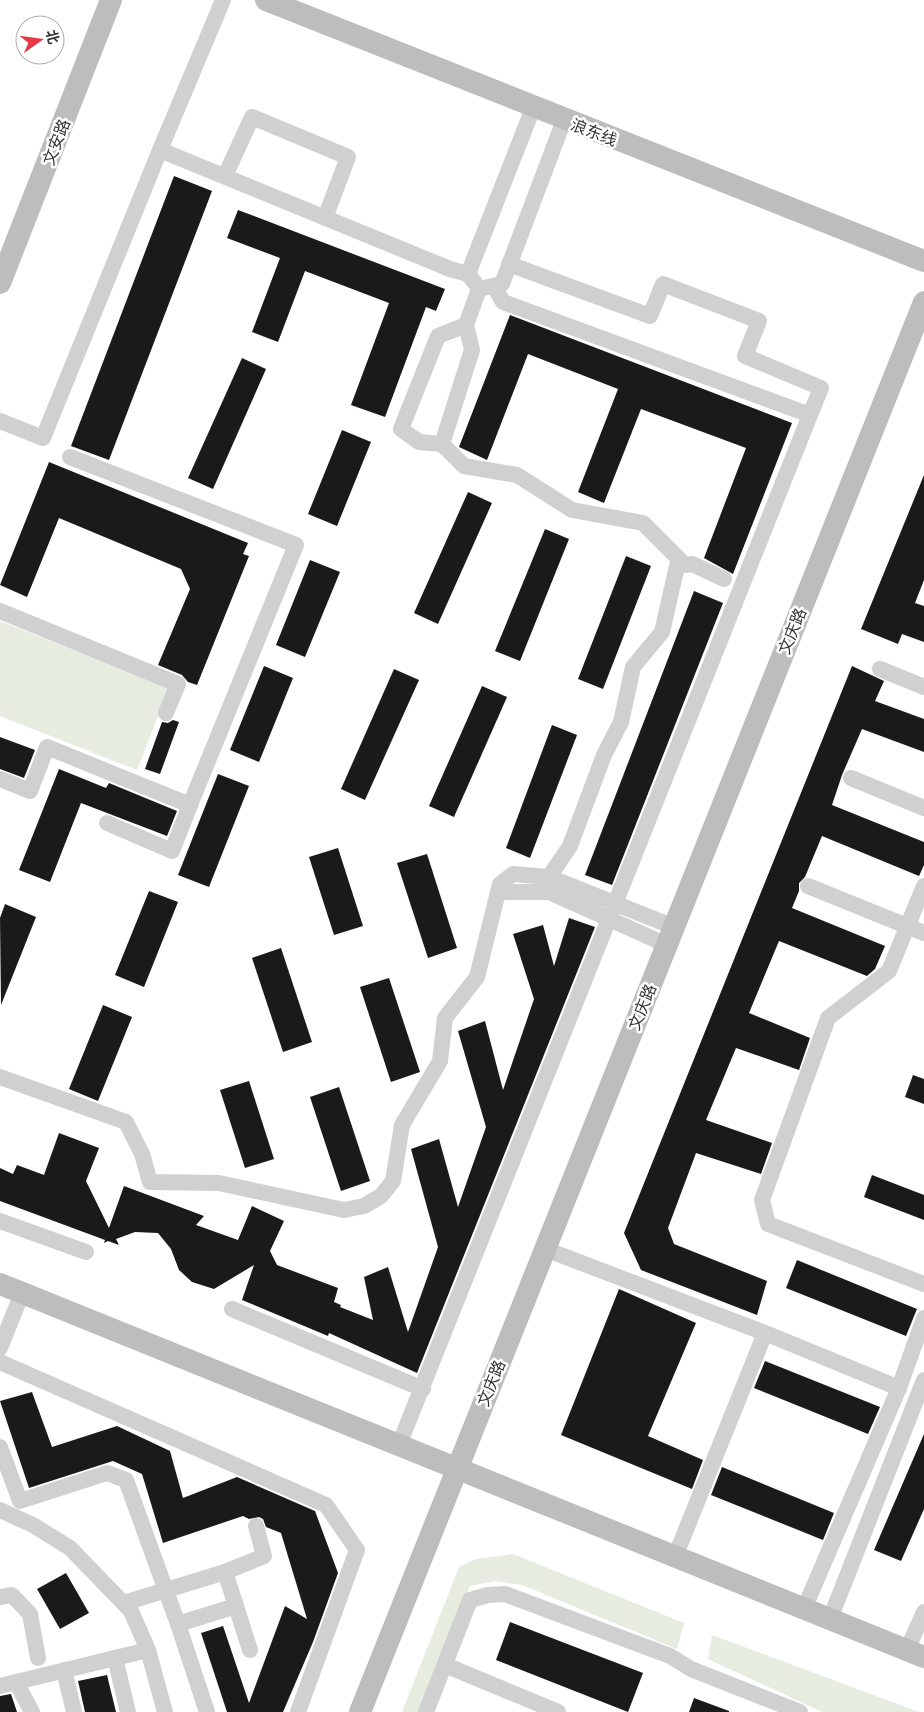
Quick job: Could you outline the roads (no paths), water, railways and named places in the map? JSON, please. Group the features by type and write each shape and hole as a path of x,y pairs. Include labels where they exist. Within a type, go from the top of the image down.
{"street":[{"name":"文安路","path":"0,283 111,0"},
{"path":"0,421 43,438 222,0"},
{"name":"浪东线","path":"266,0 533,108 924,261"},
{"path":"468,274 533,108"},
{"path":"225,176 252,117 348,157 325,218"},
{"path":"564,120 502,284 487,288 466,325 438,336 401,429 420,442 442,444 464,466 516,475 572,510 643,523 685,565"},
{"path":"160,150 450,269 468,274 503,302 810,415"},
{"path":"399,1445 423,1389 608,919 821,388 745,356 759,321 663,284 650,316 509,264"},
{"name":"文庆路","path":"360,1712 924,302"},
{"path":"442,444 472,350 466,325"},
{"path":"70,457 296,545 172,851 107,823"},
{"path":"549,877 570,846 604,755 621,722 633,667 662,632 677,566 692,564 724,579"},
{"path":"0,611 178,684 166,713"},
{"path":"880,669 924,687"},
{"path":"0,779 30,792 47,747 190,805"},
{"path":"851,778 924,808"},
{"path":"0,1077 126,1122 142,1154 150,1182 219,1183 344,1210 364,1206 381,1196 393,1180 402,1125 440,1061 445,1018 477,977 500,884 513,874 549,877 614,904 670,936"},
{"path":"808,886 924,933"},
{"path":"924,886 890,970 828,1018 762,1200 768,1224 924,1284"},
{"path":"498,892 549,892 608,919 670,936"},
{"path":"0,1221 86,1252"},
{"path":"544,1249 765,1333 899,1388"},
{"path":"0,1284 915,1654 924,1612"},
{"path":"0,1348 22,1293"},
{"path":"232,1308 423,1389"},
{"path":"804,1609 899,1388 924,1318"},
{"path":"674,1557 765,1333"},
{"path":"0,1362 326,1505 357,1550 298,1712"},
{"path":"830,1619 924,1380"},
{"path":"0,1447 20,1501 107,1473 126,1480 178,1624 207,1712"},
{"path":"0,1510 33,1524 70,1548 131,1611 148,1650 165,1712"},
{"path":"124,1604 225,1572 264,1556 256,1526"},
{"path":"225,1572 250,1650"},
{"path":"426,1712 470,1600 488,1595 505,1594 670,1656 691,1669 800,1712"},
{"path":"0,1597 12,1595 30,1614 38,1658"},
{"path":"178,1624 236,1606"},
{"path":"0,1686 148,1650"},
{"path":"115,1658 128,1712"},
{"path":"445,1665 558,1712"},
{"path":"64,1670 74,1712"},
{"path":"16,1682 32,1712"}]}
